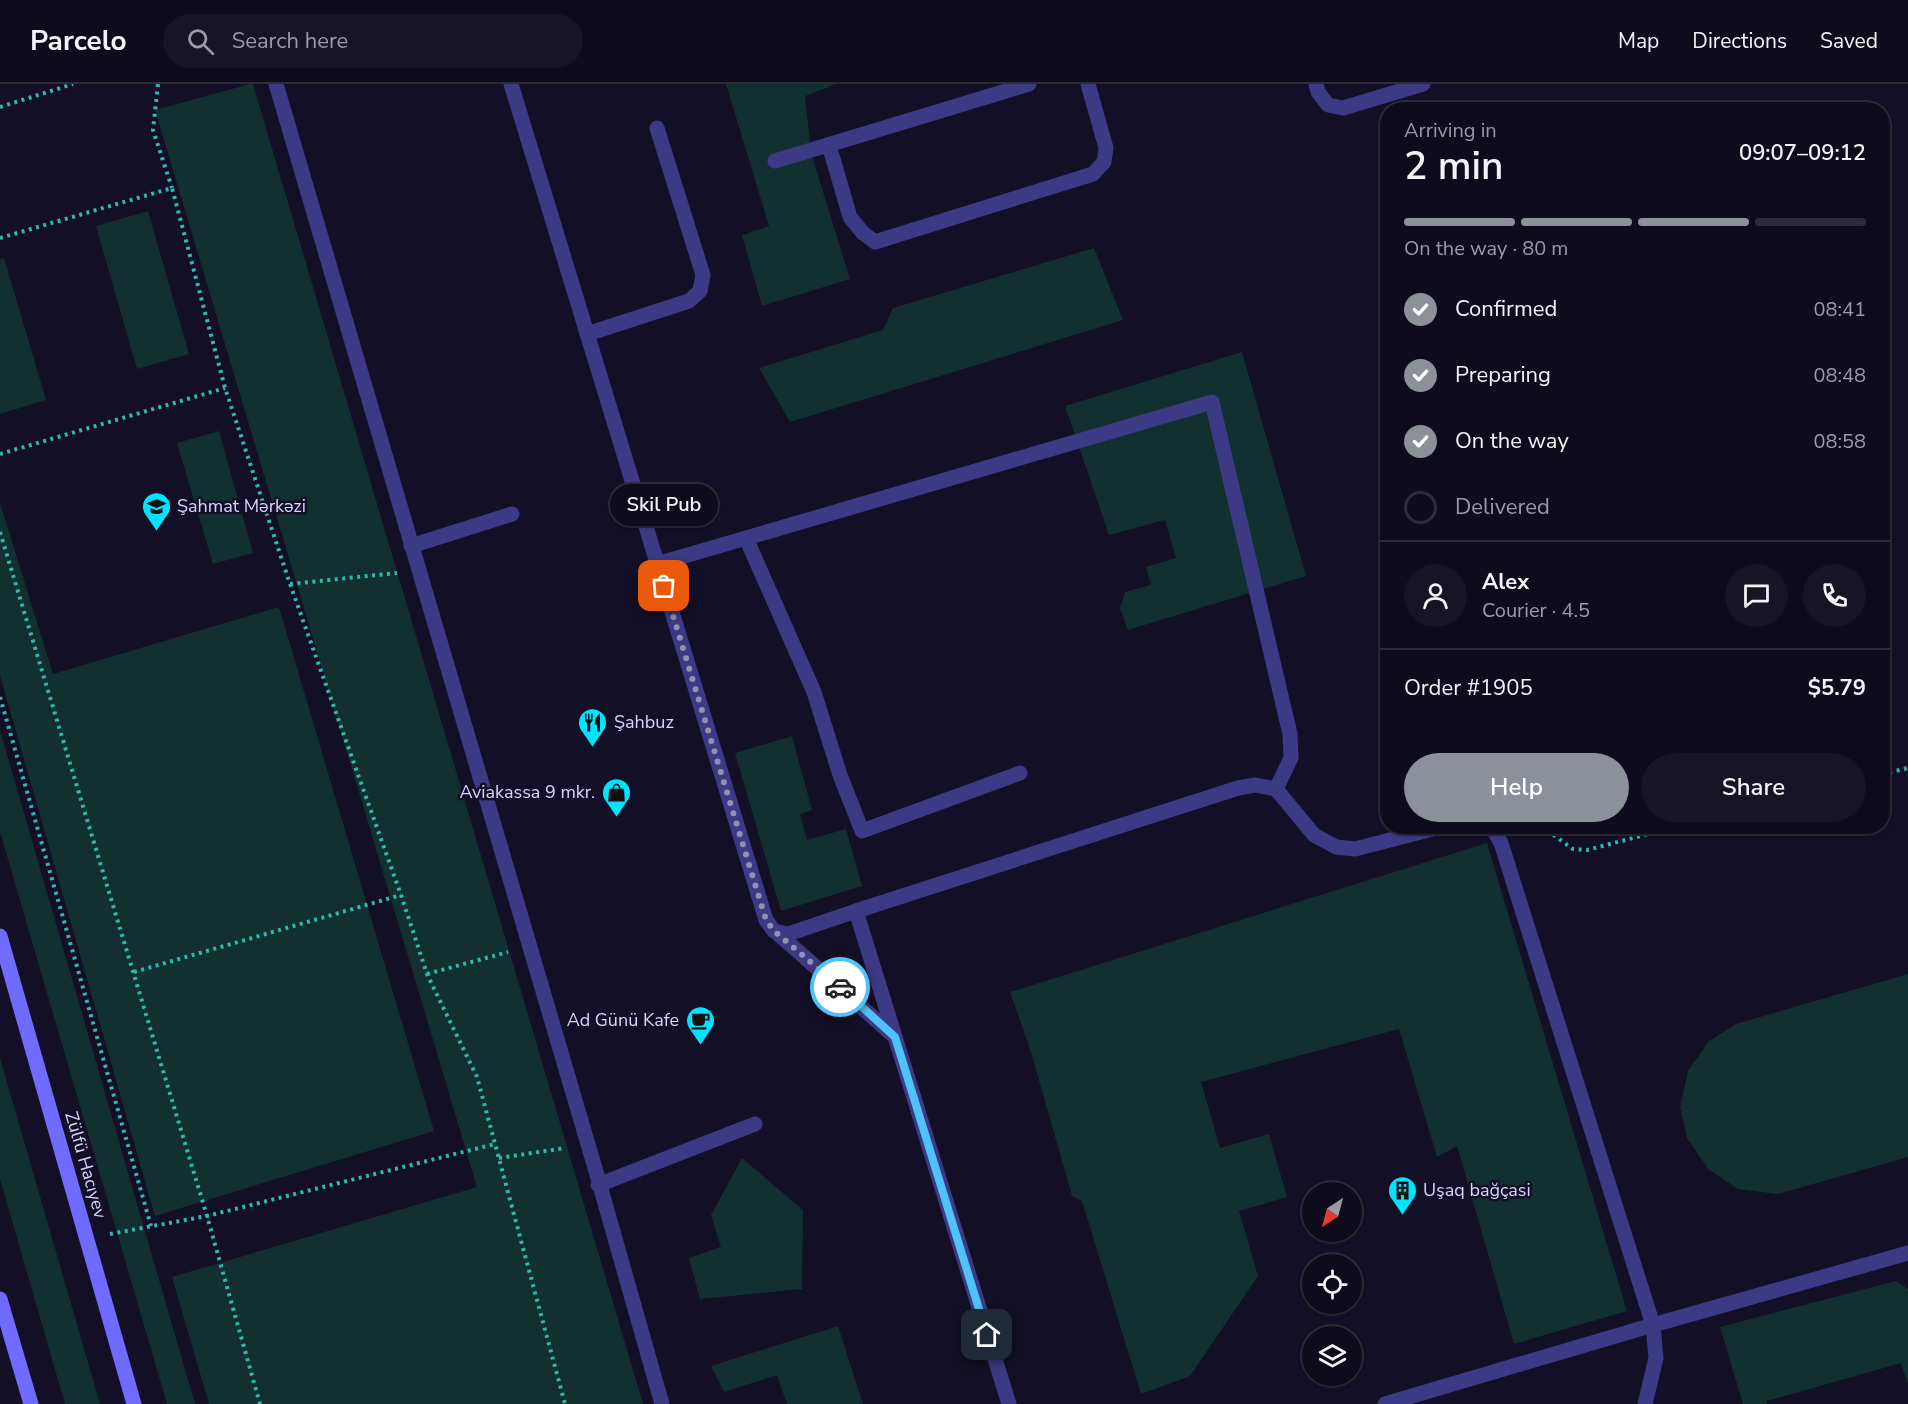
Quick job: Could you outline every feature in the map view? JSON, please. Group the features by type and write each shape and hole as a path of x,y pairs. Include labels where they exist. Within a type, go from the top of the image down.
{"main road":[{"name":"Zülfü Hacıyev","path":"0,936 134,1404"},
{"path":"0,1299 31,1404"}],"street":[{"path":"276,84 662,1404"},
{"path":"511,84 766,920 774,931 895,1037"},
{"path":"775,161 1029,84"},
{"path":"829,145 850,217 863,233 875,242 1093,174 1104,162 1106,148 1088,84"},
{"path":"1316,84 1318,92 1328,105 1343,108 1423,84"},
{"path":"587,334 689,301 700,291 704,275 657,128"},
{"path":"657,564 1212,402 1290,734 1291,758 1276,789"},
{"path":"411,546 512,514"},
{"path":"746,538 814,692 840,775 862,831 1020,774"},
{"path":"774,931 788,934 1238,788 1255,785 1276,789 1314,835 1336,847 1355,849 1413,834"},
{"path":"1496,834 1502,843 1653,1325 1656,1358 1645,1404"},
{"path":"856,911 1009,1404"},
{"path":"598,1185 755,1124"},
{"path":"1385,1404 1908,1253"}],"path":[{"path":"0,107 73,84"},
{"path":"158,84 153,130 172,188 225,388 290,584 427,974 477,1077 564,1404"},
{"path":"0,238 172,188"},
{"path":"0,454 225,388"},
{"path":"0,532 207,1216 260,1404"},
{"path":"290,584 418,570"},
{"path":"0,697 151,1226"},
{"path":"1890,772 1908,768"},
{"path":"1552,834 1573,849 1587,850 1648,834"},
{"path":"134,972 401,895"},
{"path":"427,974 529,946"},
{"path":"86,1238 207,1216 495,1144"},
{"path":"499,1158 586,1145"}],"green space":[{"path":"253,84 643,1404 209,1404 172,1277 477,1187 155,110"},
{"path":"726,84 836,84 805,96 811,153 850,279 762,306 742,235 769,226"},
{"path":"148,211 189,354 137,369 96,226"},
{"path":"1094,248 1123,320 790,422 759,368 883,330 893,308"},
{"path":"4,258 46,400 0,414 0,259"},
{"path":"1242,352 1306,576 1128,630 1120,608 1125,592 1151,585 1146,567 1176,558 1165,520 1109,535 1065,406"},
{"path":"219,431 253,553 213,564 177,443"},
{"path":"0,503 53,674 279,607 434,1131 155,1216 0,676"},
{"path":"0,730 195,1404 167,1404 0,832"},
{"path":"792,736 812,810 800,814 807,840 846,829 862,886 781,911 735,753"},
{"path":"1487,843 1627,1311 1514,1344 1457,1146 1437,1157 1399,1029 1201,1082 1220,1148 1269,1134 1287,1197 1239,1211 1258,1276 1190,1376 1141,1394 1082,1201 1072,1196 1030,1049 1010,992"},
{"path":"1908,974 1908,1157 1778,1194 1738,1189 1708,1169 1687,1138 1680,1107 1688,1071 1709,1041 1736,1024"},
{"path":"0,1058 100,1404 65,1404 0,1179"},
{"path":"742,1158 803,1210 802,1289 700,1299 689,1258 721,1247 711,1215"},
{"path":"1896,1281 1908,1289 1908,1385 1901,1363 1767,1401 1767,1404 1743,1404 1720,1327"},
{"path":"838,1326 863,1404 787,1404 777,1375 724,1392 711,1366"}],"way so far":[{"path":"664,586 766,920 774,931 840,987"}],"place":[{"name":"Şahmat Mərkəzi","path":"156,532"},
{"name":"Skil Pub","path":"664,586"},
{"name":"Şahbuz","path":"593,748"},
{"name":"Aviakassa 9 mkr.","path":"616,818"},
{"name":"Ad Günü Kafe","path":"700,1046"},
{"name":"Uşaq bağçasi","path":"1402,1216"}],"route":[{"path":"840,987 895,1037 987,1335"}]}
